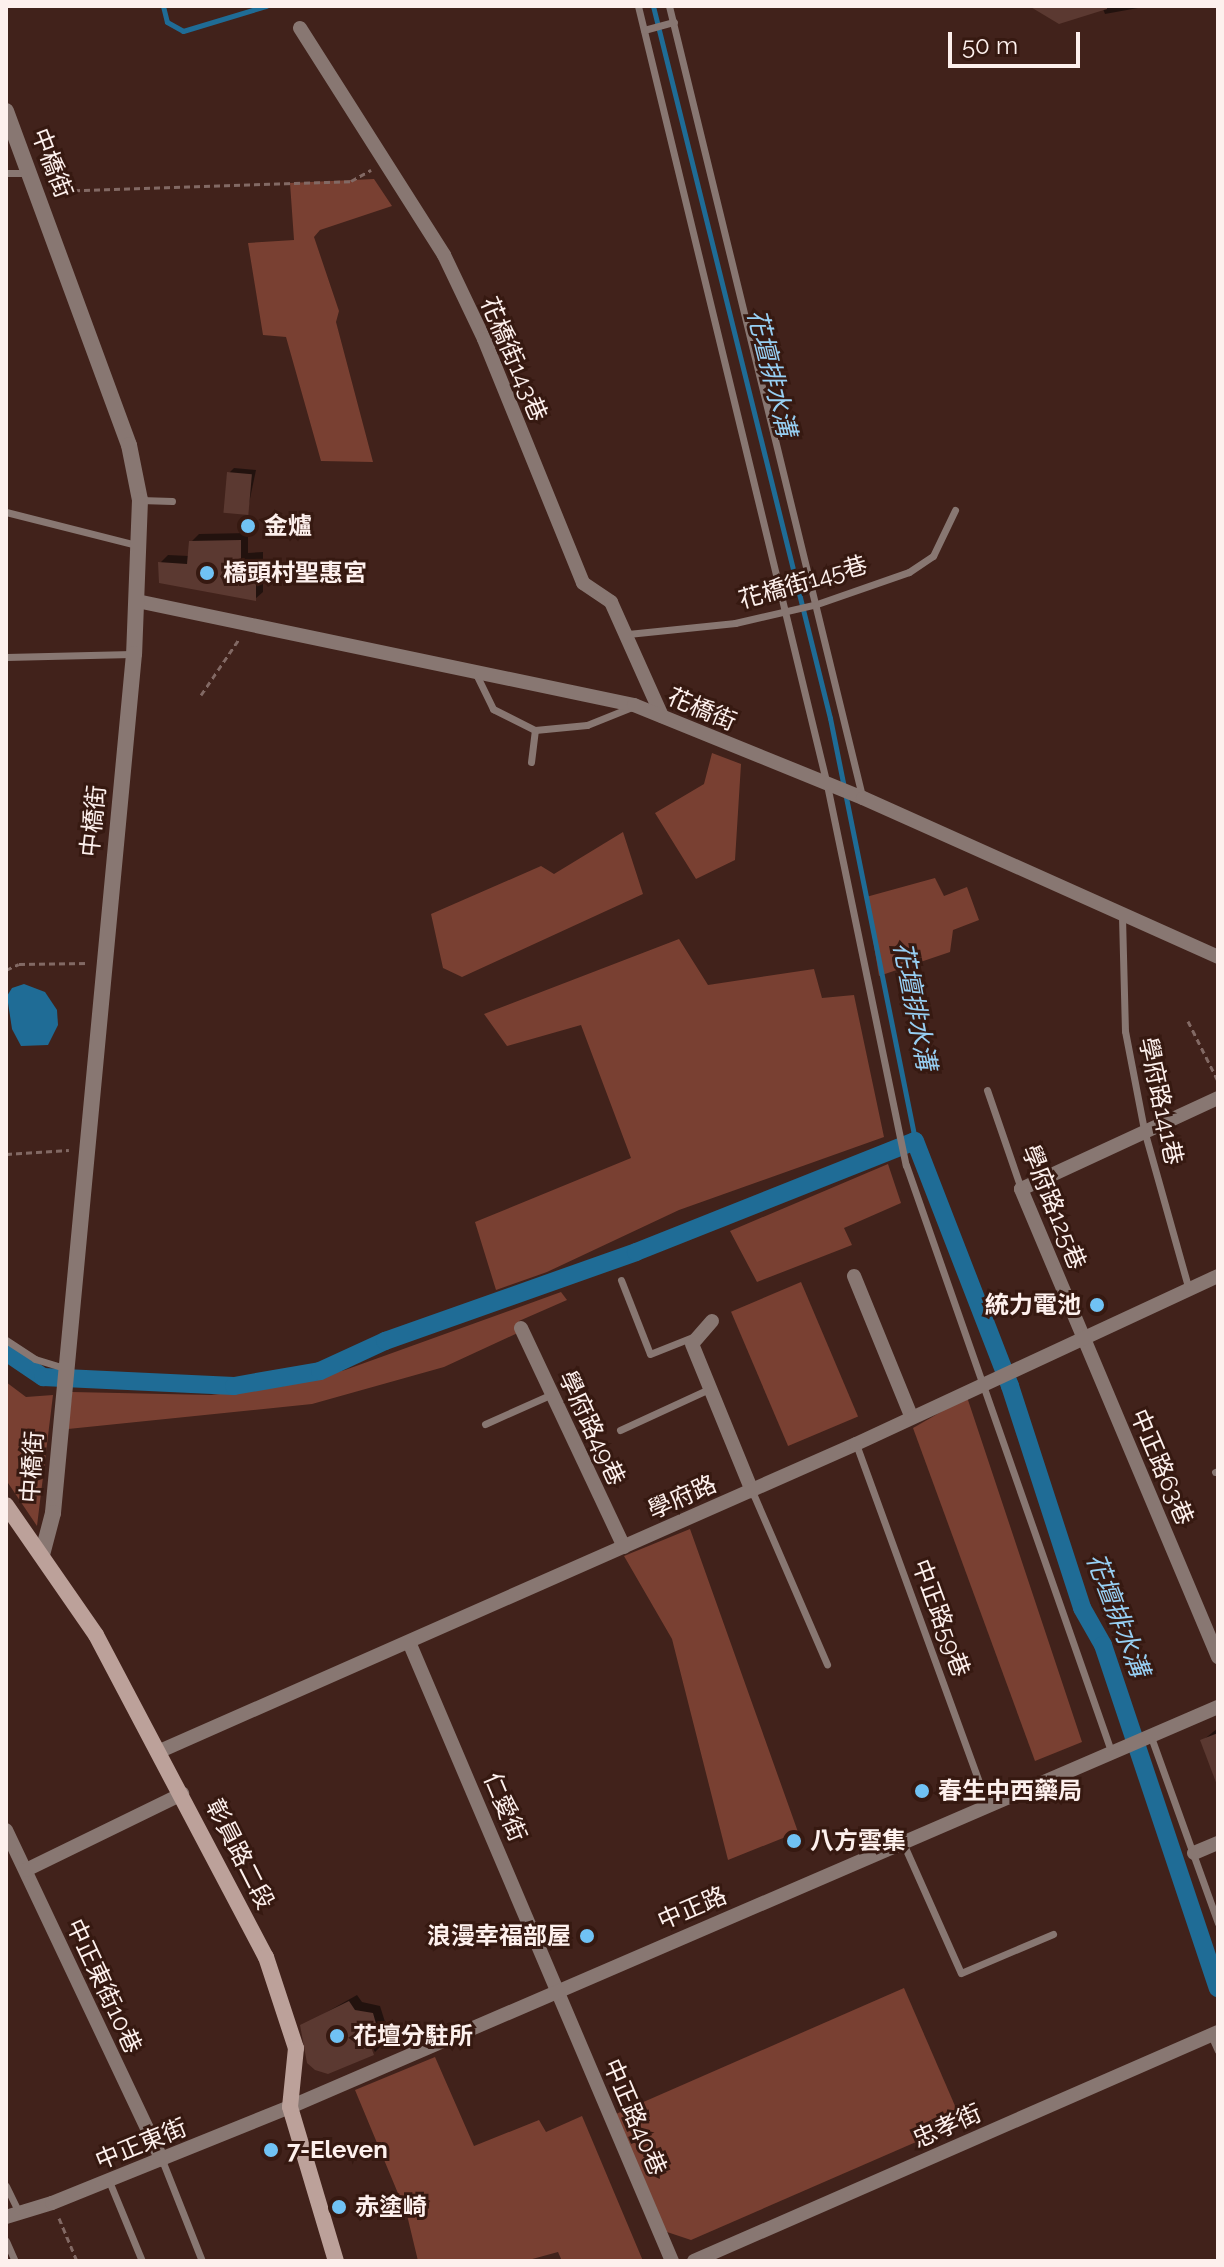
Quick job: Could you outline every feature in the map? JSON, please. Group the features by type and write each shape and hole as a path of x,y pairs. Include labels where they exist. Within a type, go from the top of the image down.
{"main road":[{"name":"彰員路二段","path":"7,1509 96,1635 160,1751 278,1988 296,2048 290,2107 336,2261"}],"street":[{"name":"花橋街143巷","path":"300,28 444,255 484,339 583,583 611,602 628,634 662,716"},
{"name":"中橋街","path":"6,111 129,445 140,500 141,546 134,654 61,1396 53,1513 42,1555"},
{"name":"花橋街","path":"137,601 634,705 863,798 1122,917 1218,957"},
{"path":"1021,1189 1218,1098"},
{"name":"學府路125巷","path":"1021,1189 1084,1339"},
{"path":"854,1276 911,1416"},
{"name":"學府路","path":"160,1751 752,1491 1218,1276"},
{"path":"712,1321 692,1344 752,1491"},
{"name":"學府路49巷","path":"521,1328 624,1547"},
{"name":"中正路63巷","path":"1084,1339 1218,1657"},
{"name":"仁愛街","path":"409,1642 557,1990"},
{"path":"1151,1735 1218,1707"},
{"name":"中正路","path":"290,2107 1151,1735"},
{"path":"26,1870 182,1794"},
{"name":"中正東街10巷","path":"6,1830 162,2160"},
{"path":"1194,1853 1218,1843"},
{"name":"中正路40巷","path":"557,1990 672,2261"},
{"name":"忠孝街","path":"694,2261 1216,2033"},
{"name":"中正東街","path":"12,2215 109,2181 290,2107"}],"lane":[{"path":"638,6 827,785 906,1165 989,1382 1111,1751"},
{"path":"669,6 863,798"},
{"path":"644,30 674,22"},
{"path":"6,173 31,173"},
{"path":"140,500 172,501"},
{"name":"花橋街145巷","path":"628,634 735,623 817,604 909,572 933,556 955,510"},
{"path":"6,512 141,546"},
{"path":"6,657 134,654"},
{"path":"474,670 493,709 535,730 587,725 634,705"},
{"path":"531,762 535,730"},
{"name":"學府路141巷","path":"1122,917 1125,1031 1144,1130 1189,1290"},
{"name":"學府路125巷","path":"987,1090 1021,1189"},
{"path":"621,1280 650,1354 696,1336"},
{"path":"6,1340 35,1359 64,1368"},
{"path":"620,1430 709,1389"},
{"path":"485,1424 552,1394"},
{"name":"中正路59巷","path":"856,1444 988,1806"},
{"path":"752,1491 827,1664"},
{"path":"1151,1735 1218,1923"},
{"path":"903,1843 961,1973 1053,1934"},
{"path":"1216,2033 1218,2051"},
{"path":"162,2160 202,2261"},
{"path":"109,2181 142,2261"},
{"path":"6,2186 12,2215"},
{"path":"6,2241 15,2261"}],"path":[{"path":"38,192 351,181 384,161"},
{"path":"201,695 249,624"},
{"path":"6,970 19,964 102,963"},
{"path":"1188,1021 1218,1081"},
{"path":"6,1154 85,1149"},
{"path":"52,2203 77,2261"}],"shaded area":[{"path":"374,179 392,206 320,230 314,237 339,311 336,322 373,462 321,461 286,337 263,335 248,243 294,240 290,183"},
{"path":"712,753 741,764 735,860 696,879 655,813 704,784"},
{"path":"623,832 643,894 462,977 443,968 431,914 541,866 554,874"},
{"path":"935,878 944,896 967,887 979,920 953,930 950,952 879,976 866,897"},
{"path":"679,939 708,985 814,969 822,998 854,995 884,1137 679,1210 547,1272 496,1290 475,1222 631,1158 581,1025 507,1046 484,1014"},
{"path":"888,1164 901,1203 844,1228 852,1245 757,1282 730,1231"},
{"path":"801,1282 858,1416 788,1446 731,1312"},
{"path":"561,1292 567,1300 519,1321 522,1331 444,1367 312,1404 68,1429 72,1392 211,1395 284,1386 345,1370"},
{"path":"6,1382 26,1397 53,1395 37,1526 6,1480"},
{"path":"967,1397 1082,1742 1035,1761 913,1428"},
{"path":"690,1529 798,1832 728,1860 672,1639 624,1556"},
{"path":"904,1988 962,2122 691,2240 664,2231 616,2114"},
{"path":"435,2057 474,2146 539,2120 546,2132 582,2116 643,2261 562,2261 558,2252 525,2261 418,2261 407,2215 355,2090"}],"water":[{"path":"24,984 45,992 57,1010 58,1025 48,1045 21,1046 12,1029 7,996 12,988"}],"building":[{"path":"1029,6 1107,6 1107,9 1059,24"},
{"path":"227,472 252,474 248,515 223,513"},
{"name":"橋頭村聖惠宮","path":"241,540 241,560 256,559 256,601 159,583 158,562 187,564 189,541"},
{"path":"1218,1733 1218,1785 1217,1785 1200,1740"},
{"name":"花壇分駐所","path":"349,2001 355,2010 373,2013 379,2034 368,2039 374,2055 328,2074 315,2070 307,2063 300,2025"}],"waterway":[{"path":"163,6 167,22 183,31 266,6"},
{"name":"花壇排水溝","path":"653,6 830,718 915,1141"},
{"path":"6,1352 43,1377 234,1386 320,1371 385,1341 636,1252 915,1141 1010,1386 1082,1608 1103,1645 1218,1988"}],"place":[{"name":"金爐","path":"248,526"},
{"name":"橋頭村聖惠宮","path":"207,573"},
{"name":"統力電池","path":"1097,1305"},
{"name":"春生中西藥局","path":"922,1791"},
{"name":"八方雲集","path":"794,1841"},
{"name":"浪漫幸福部屋","path":"587,1936"},
{"name":"花壇分駐所","path":"337,2036"},
{"name":"7-Eleven","path":"271,2150"},
{"name":"赤塗崎","path":"339,2207"}]}
